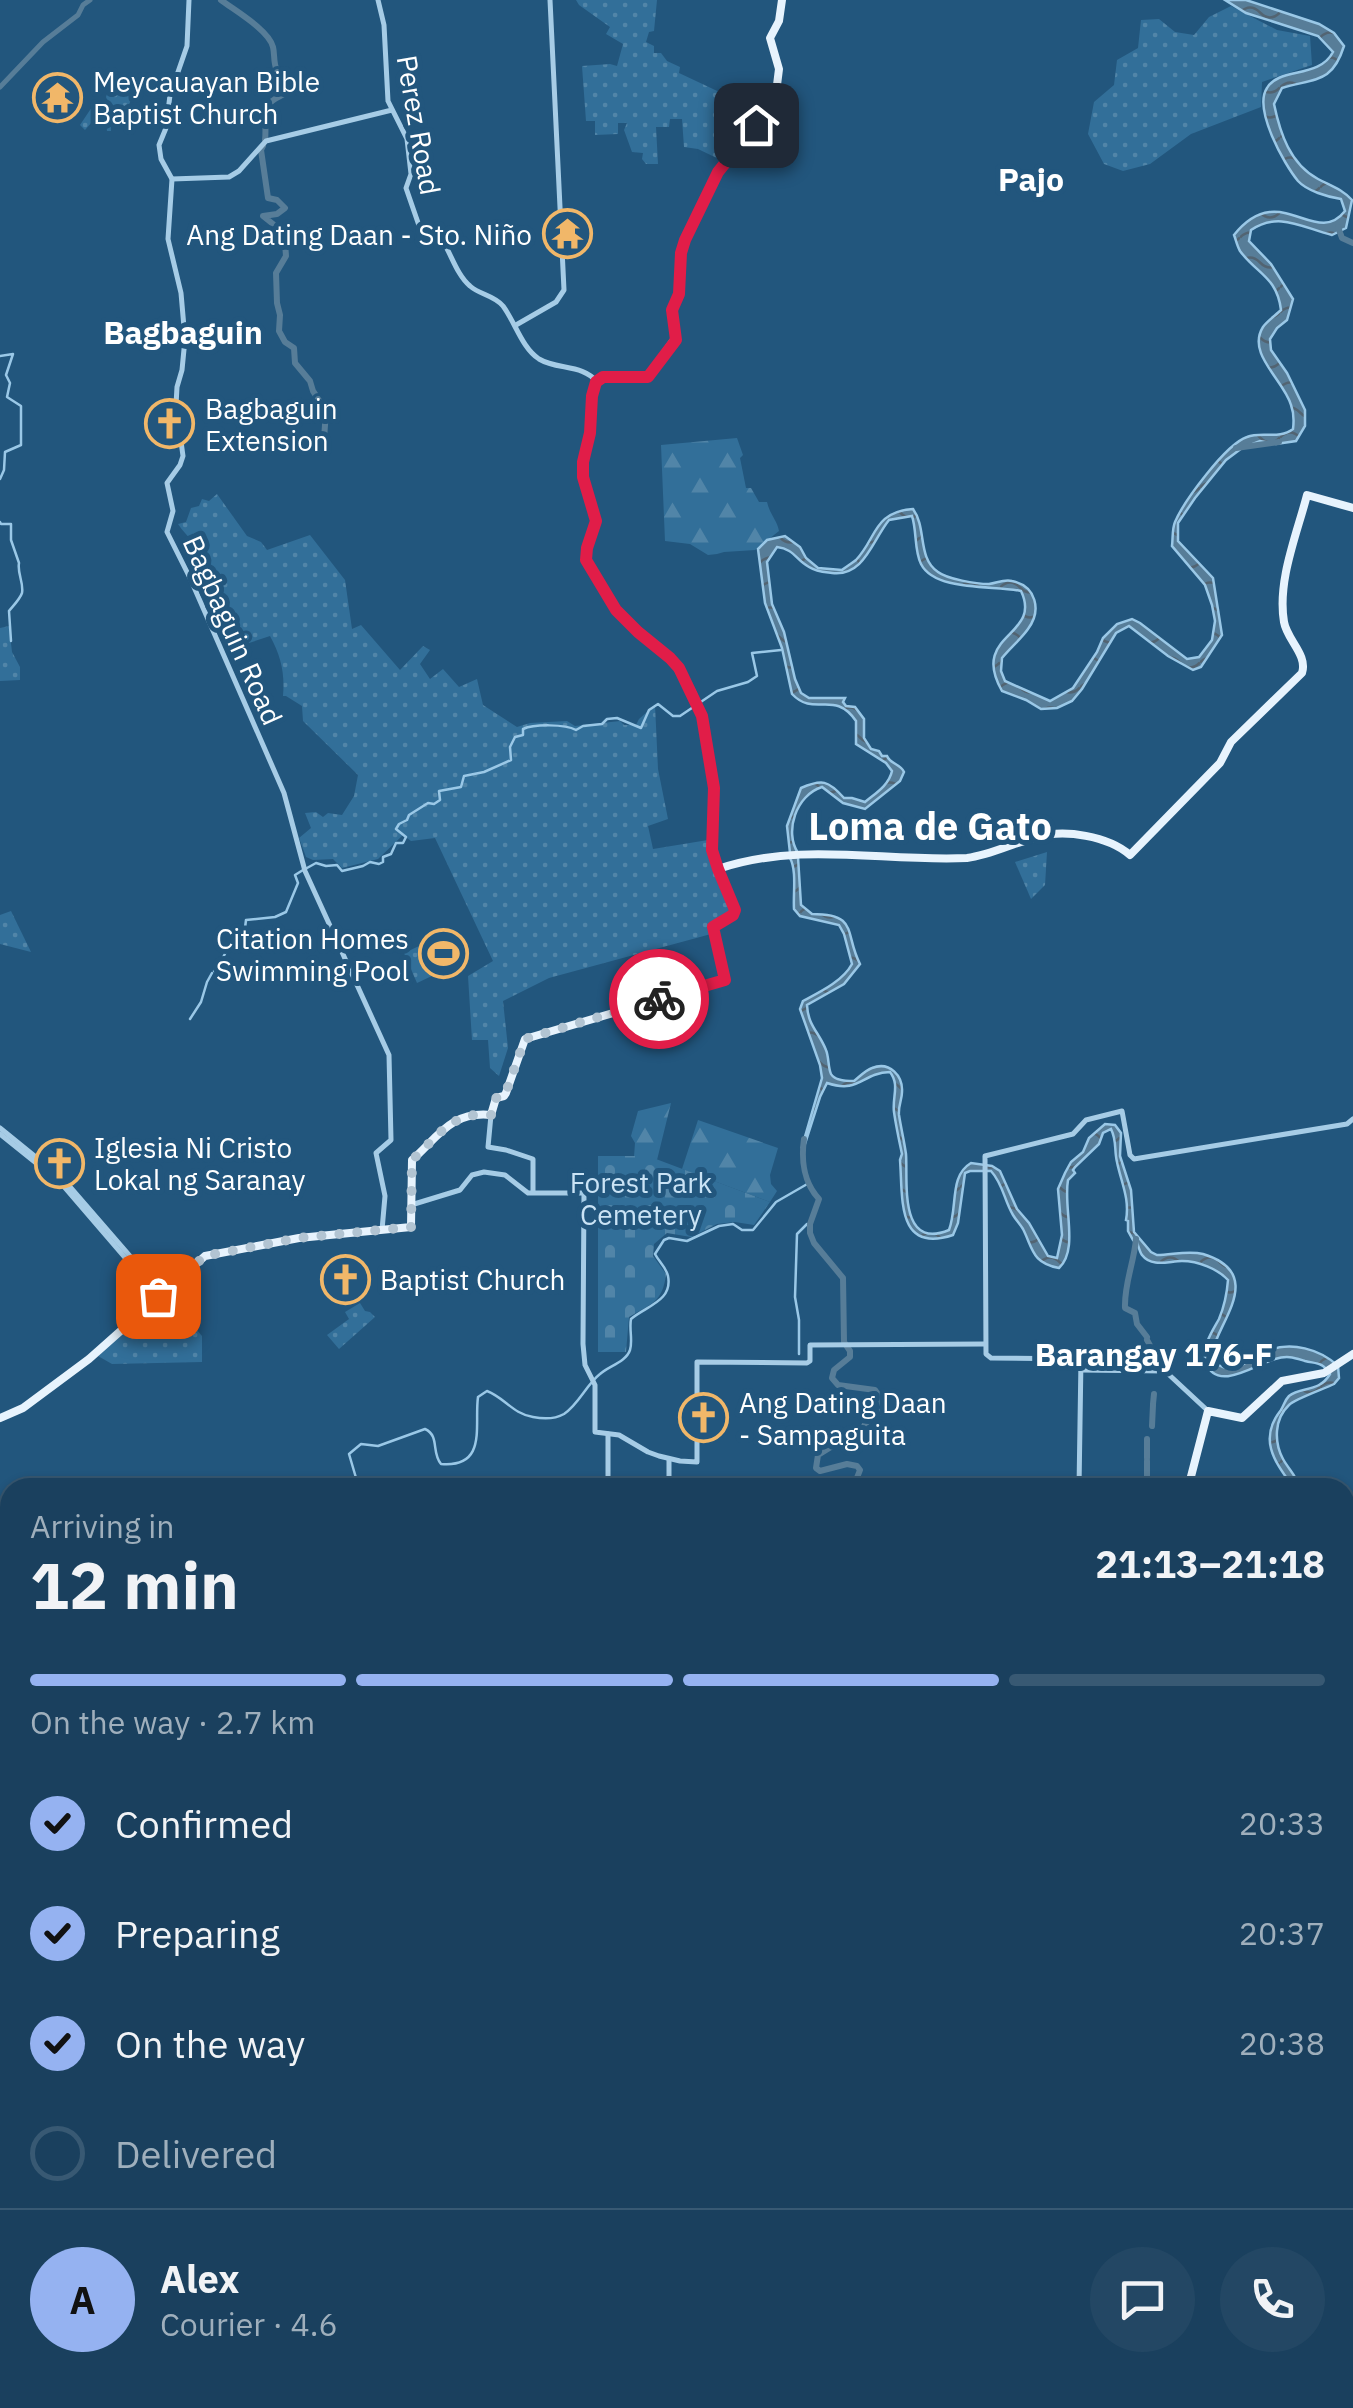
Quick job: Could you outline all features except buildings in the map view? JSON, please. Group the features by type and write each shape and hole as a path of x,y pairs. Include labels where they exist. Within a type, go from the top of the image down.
{"main road":[{"path":"0,1418 24,1408 85,1362 205,1256 299,1238 411,1227 414,1158 452,1122 466,1116 491,1115 496,1098 506,1092 525,1039 725,980 713,927 735,910 712,850 714,788 704,720 679,668 616,610 586,560 596,521 582,472 596,382 603,377 648,377 676,340 672,310 679,294 685,240 718,172 753,131 778,84 779,69 770,38 779,21 782,0"},
{"path":"718,869 747,860 806,854 966,858 1050,834 1102,839 1130,854 1220,763 1231,742 1304,670 1284,624 1286,569 1308,495 1353,508"},
{"path":"1191,1478 1208,1411 1242,1418 1282,1381 1328,1370 1353,1354"}],"street":[{"path":"189,0 187,40 159,145 161,159 172,179 229,177 270,139 392,110"},
{"name":"Perez Road","path":"378,0 384,26 387,96 407,139 410,174 406,188 424,240 429,245 444,244 467,284 496,298 516,324"},
{"path":"550,0 564,290 556,302 516,324 537,358 587,372 596,382"},
{"name":"Bagbaguin Road","path":"172,179 168,239 181,293 184,339 176,405 182,456 166,483 173,511 167,532 284,793 305,871 389,1055 391,1140 376,1154 385,1196 382,1230"},
{"path":"1079,1478 1082,1358 987,1356 987,1154 1073,1134 1086,1120 1122,1111 1134,1159 1347,1124 1353,1119"},
{"path":"491,1115 488,1147 533,1159 533,1193"},
{"path":"0,1131 61,1183 160,1295"},
{"path":"411,1206 460,1190 472,1176 492,1172 505,1176 524,1191 584,1193 583,1344 585,1365 595,1385 596,1432 619,1435 669,1459 697,1462 697,1362 809,1362 810,1344 986,1344"},
{"path":"1081,1370 1167,1371 1208,1411"},
{"path":"608,1434 608,1478"},
{"path":"669,1459 669,1478"}],"green space":[{"path":"576,0 657,0 654,31 649,32 646,42 654,46 654,53 661,53 680,67 679,73 730,97 728,108 749,113 744,127 752,133 725,162 684,147 682,119 670,119 669,127 656,127 658,164 646,164 643,153 632,152 624,130 627,123 618,123 618,134 595,135 595,121 586,121 582,66 617,66 623,44 606,34 610,27"},
{"path":"1231,6 1277,30 1310,36 1312,65 1262,82 1261,107 1191,134 1150,164 1123,171 1104,164 1088,134 1094,102 1114,85 1117,60 1138,48 1141,20 1159,19 1175,32 1194,35 1209,17"},
{"path":"125,78 141,82 127,108 117,104 110,108 111,131 107,131 106,119 97,120 96,115 92,115 85,130 80,125 92,107 102,100 108,102 107,94 114,93 111,87 117,90"},
{"path":"737,438 746,488 751,488 759,502 767,502 779,531 755,550 708,555 690,544 665,541 661,445"},
{"path":"217,494 247,536 261,542 267,550 310,535 345,580 352,629 361,625 400,670 423,646 430,650 420,664 430,679 443,669 459,687 477,679 483,705 517,727 567,721 575,726 620,721 636,725 655,705 658,769 668,819 648,826 653,849 708,840 709,856 730,906 729,913 712,922 711,934 549,978 503,1001 508,1048 499,1076 490,1068 488,1040 472,1040 468,976 493,961 435,838 411,841 403,835 378,859 342,868 333,859 306,857 299,838 311,828 305,813 316,812 323,817 328,813 342,815 354,796 358,775 303,721 302,706 283,696 281,665 270,636 249,643 221,595 211,588 209,563 178,524 186,522 191,508 199,506 202,499 209,501"},
{"path":"9,626 20,680 0,681 0,628"},
{"path":"1047,852 1045,885 1031,899 1015,862"},
{"path":"11,911 31,952 0,944 0,915"},
{"path":"443,935 455,965 417,983 404,953"},
{"path":"671,1103 657,1160 634,1157 631,1136 638,1111"},
{"path":"698,1120 778,1148 770,1175 777,1191 770,1202 682,1169"},
{"name":"Forest Park Cemetery","path":"598,1156 648,1156 770,1202 754,1225 717,1224 691,1237 667,1233 654,1244 653,1256 666,1274 662,1291 655,1301 629,1317 626,1352 598,1352"},
{"path":"165,1293 202,1336 202,1362 112,1364 98,1356"},
{"path":"360,1303 375,1317 339,1349 327,1335 349,1319 345,1312"}],"water":[{"path":"1225,0 1246,0 1319,24 1334,33 1344,46 1328,73 1282,88 1274,104 1283,137 1300,165 1352,200 1346,228 1332,235 1281,221 1251,230 1249,241 1271,264 1293,299 1287,320 1270,339 1271,350 1305,410 1305,426 1296,441 1260,441 1226,460 1178,523 1178,541 1213,578 1222,635 1201,667 1193,670 1129,626 1116,633 1072,701 1057,708 1041,709 1002,691 994,672 999,646 1023,618 1021,591 966,586 928,573 919,559 912,516 889,520 860,564 843,573 815,570 777,547 767,562 772,604 801,693 809,698 845,698 846,706 855,707 864,719 864,738 871,749 887,756 904,772 900,781 865,809 843,803 822,787 813,791 795,815 792,835 798,853 790,853 787,826 801,788 824,783 844,798 865,802 885,785 892,771 856,744 856,721 848,712 832,705 809,704 792,694 782,648 765,603 758,549 767,540 785,536 818,568 842,570 863,552 883,521 913,509 927,559 938,572 977,583 1012,581 1031,593 1035,607 1032,622 1002,658 1001,671 1005,681 1050,701 1073,688 1103,638 1117,624 1132,619 1140,623 1187,659 1199,657 1212,640 1212,605 1205,585 1172,546 1175,522 1206,474 1228,450 1253,435 1288,432 1294,423 1287,396 1259,347 1263,327 1281,310 1279,299 1271,283 1240,251 1234,235 1251,219 1267,213 1281,212 1321,223 1334,221 1345,211 1341,199 1312,191 1298,181 1278,150 1264,109 1267,88 1273,82 1318,66 1333,52 1318,36 1246,13"},
{"path":"798,857 801,905 812,914 837,917 844,922 860,964 844,984 807,1005 809,1018 835,1078 854,1081 878,1066 890,1068 900,1081 899,1115 909,1210 921,1231 933,1234 949,1230 957,1184 964,1169 971,1163 992,1166 1000,1171 1017,1209 1048,1256 1057,1258 1062,1235 1058,1189 1089,1138 1105,1124 1115,1125 1121,1133 1120,1156 1131,1190 1134,1232 1157,1255 1203,1254 1226,1265 1235,1280 1234,1297 1213,1359 1229,1368 1276,1348 1295,1347 1314,1351 1338,1366 1339,1378 1334,1384 1292,1403 1278,1424 1280,1452 1295,1478 1287,1478 1275,1460 1270,1431 1289,1396 1321,1384 1330,1374 1319,1364 1288,1357 1228,1376 1211,1371 1205,1350 1222,1310 1228,1280 1201,1264 1156,1263 1142,1255 1128,1231 1126,1198 1111,1129 1103,1133 1099,1144 1075,1167 1068,1180 1068,1250 1059,1268 1043,1263 1035,1254 991,1171 965,1173 953,1235 934,1239 921,1237 912,1230 903,1205 895,1082 890,1072 854,1085 827,1083 802,1147 822,1078 800,1009 803,1001 837,981 852,964 839,925 800,916 794,909 790,858"}],"waterway":[{"path":"0,87 90,0"},
{"path":"221,0 258,27 270,41 277,71 290,89 268,107 265,140"},
{"path":"263,146 268,198 285,208 263,216 278,228 273,242 285,243 286,256 276,273 279,331 294,348 295,363 326,411 324,439"},
{"path":"1338,227 1342,238 1353,243"},
{"path":"0,356 13,354 6,375 10,383 7,397 21,406 21,445 5,452 0,479"},
{"path":"1236,448 1279,442"},
{"path":"0,522 11,524 22,586 21,595 9,611 11,641"},
{"path":"307,868 316,863 337,865 342,871 383,862 383,857 406,837 396,829 399,824 428,803 440,800 439,791 461,787 464,776 511,760 510,747 515,737 523,735 523,729 550,725 576,730 617,718 641,728 649,710 658,704 673,716 680,716 717,691 757,676 752,653 781,650"},
{"path":"240,944 246,920 286,912 298,883 295,875 303,870"},
{"path":"220,963 227,950 237,946"},
{"path":"214,971 218,967"},
{"path":"190,1019 212,973"},
{"path":"804,1139 805,1171 819,1199 810,1233 843,1278 844,1342 850,1357 834,1370 832,1378 838,1385 875,1390 884,1409 866,1423 856,1438 818,1455 816,1468 820,1471 847,1464 857,1466 860,1470 857,1478"},
{"path":"356,1478 349,1454 361,1444 378,1446 425,1429 432,1436 441,1464 466,1459 476,1442 478,1397 487,1391 526,1415 549,1418 564,1414 595,1378 628,1354 631,1319 666,1291 667,1273 655,1254 664,1240 687,1241 733,1224 742,1230 753,1230 776,1202 809,1183"},
{"path":"799,1354 795,1297 797,1234 807,1224"},
{"path":"1136,1239 1125,1308 1135,1313 1137,1324 1147,1337"},
{"path":"348,1269 362,1262"},
{"path":"1147,1340 1159,1355 1156,1366"},
{"path":"1153,1404 1154,1394"},
{"path":"1152,1426 1153,1405"},
{"path":"1147,1439 1147,1458"},
{"path":"1147,1461 1147,1478"}],"way so far":[{"path":"158,1296 205,1256 299,1238 411,1227 412,1160 452,1122 466,1116 491,1115 496,1098 506,1092 525,1039 659,999"}],"place":[{"name":"Meycauayan Bible Baptist Church","path":"58,97"},
{"name":"Ang Dating Daan - Sto. Niño","path":"567,234"},
{"name":"Bagbaguin Extension","path":"170,424"},
{"name":"Citation Homes Swimming Pool","path":"444,954"},
{"name":"Iglesia Ni Cristo Lokal ng Saranay","path":"59,1163"},
{"name":"Baptist Church","path":"345,1279"},
{"name":"Ang Dating Daan - Sampaguita","path":"704,1418"}],"district":[{"name":"Pajo","path":"1031,179"},
{"name":"Bagbaguin","path":"183,332"},
{"name":"Loma de Gato","path":"930,825"},
{"name":"Barangay 176-F","path":"1154,1354"}],"route":[{"path":"659,999 725,980 713,927 735,910 712,850 714,796 704,720 679,668 620,613 587,563 586,552 596,521 583,477 583,462 590,433 592,396 598,380 614,376 648,377 676,340 672,310 679,294 685,240 718,172 756,125"}]}
